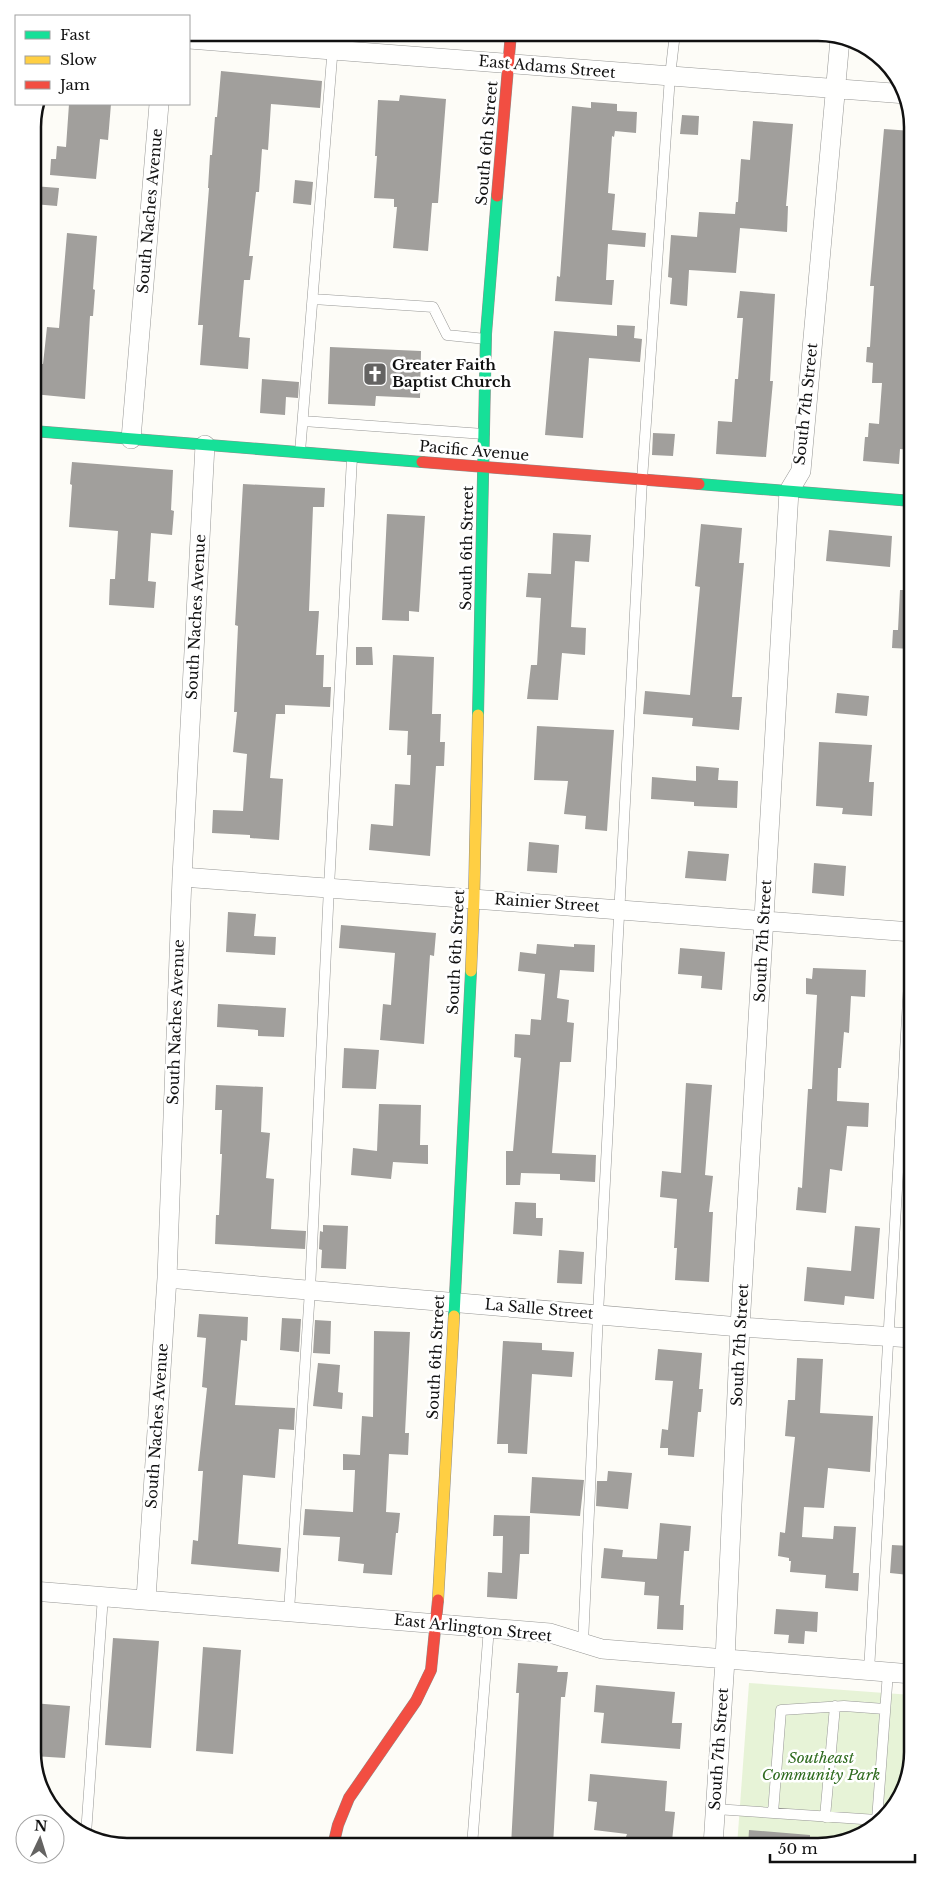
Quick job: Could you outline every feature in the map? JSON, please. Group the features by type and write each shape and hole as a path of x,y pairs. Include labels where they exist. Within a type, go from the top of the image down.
{"street":[{"name":"East Adams Street","path":"333,41 508,64 897,93"},
{"name":"South 6th Street","path":"335,1838 349,1798 416,1700 431,1670 436,1623 474,898 486,339 510,41"},
{"name":"South 7th Street","path":"713,1838 725,1660 740,1327 789,491 801,471 840,44"},
{"name":"South Naches Avenue","path":"131,439 159,105"},
{"name":"Pacific Avenue","path":"41,432 904,500"},
{"name":"South Naches Avenue","path":"146,1599 167,1278 182,877 205,445"},
{"name":"Rainier Street","path":"182,877 904,931"},
{"name":"La Salle Street","path":"167,1278 740,1327 904,1338"},
{"name":"East Arlington Street","path":"41,1592 489,1627 550,1633 602,1649 904,1673"}],"lane":[{"path":"300,452 333,41"},
{"path":"583,1643 598,1314 642,480 670,76 674,41"},
{"path":"313,299 433,307 446,335 486,339"},
{"path":"303,421 485,434"},
{"path":"289,1611 310,1290 352,456"},
{"path":"869,1671 904,1073"},
{"path":"86,1827 103,1596"},
{"path":"473,1838 489,1627"},
{"path":"878,1812 888,1672"},
{"path":"773,1813 781,1710 835,1706 885,1709"},
{"path":"825,1817 835,1706"},
{"path":"715,1809 870,1820"}],"green space":[{"name":"Southeast Community Park","path":"749,1683 904,1694 904,1752 902,1768 895,1790 870,1820 851,1831 834,1836 818,1838 738,1838"}],"building":[{"path":"221,71 322,81 320,108 271,104 268,150 262,149 259,192 256,192 249,256 253,256 250,280 244,280 239,337 250,338 248,369 200,365 203,325 198,325 210,155 212,155 215,117 217,117"},
{"path":"400,95 446,99 438,203 432,203 428,251 393,248 397,207 394,207 394,199 374,198 378,100 399,101"},
{"path":"591,102 617,104 617,111 637,112 636,133 615,131 614,137 612,136 608,193 615,194 612,230 646,233 645,247 608,244 606,280 614,280 612,305 555,301 557,276 560,277 572,106 591,108"},
{"path":"69,105 111,105 108,140 100,139 96,179 50,175 51,159 56,159 57,146 66,147"},
{"path":"682,115 699,116 698,135 680,134"},
{"path":"753,121 793,124 786,206 788,206 787,232 740,228 736,273 689,270 687,306 670,304 672,278 668,277 671,235 697,237 699,212 735,214 736,202 738,202 741,159 750,160"},
{"path":"884,129 904,130 904,449 900,449 899,464 863,461 865,437 868,437 869,423 879,424 882,383 872,383 873,363 866,362 867,347 870,347 874,286 870,286"},
{"path":"295,180 313,182 311,205 293,203"},
{"path":"41,187 59,188 57,206 41,205"},
{"path":"67,233 97,236 93,289 95,290 93,316 90,316 85,399 41,395 41,364 43,364 47,327 59,328"},
{"path":"740,291 775,294 770,381 773,381 766,457 716,454 718,421 732,422 735,379 738,379 743,318 737,318"},
{"path":"617,325 635,326 634,338 642,339 640,362 589,358 583,438 545,435 554,331 617,336"},
{"name":"Greater Faith Baptist Church","path":"330,347 421,351 420,398 376,396 375,406 328,404"},
{"path":"262,379 299,382 298,398 286,397 285,415 260,413"},
{"path":"653,433 675,434 673,456 652,455"},
{"path":"72,462 173,470 171,510 174,511 172,535 151,533 148,581 156,582 154,608 109,605 110,579 115,579 118,531 69,527"},
{"path":"243,484 325,488 324,507 313,507 309,611 319,611 316,655 324,655 323,687 331,687 330,707 285,705 285,714 276,714 270,778 283,779 279,840 250,838 250,835 212,833 213,810 243,811 247,754 233,752 237,712 234,712 238,626 235,625"},
{"path":"387,514 425,516 419,612 409,611 409,621 382,620"},
{"path":"701,524 742,528 739,563 744,563 732,697 742,697 739,730 692,726 693,718 643,714 645,691 690,695 700,587 695,586"},
{"path":"829,530 892,536 890,567 826,561"},
{"path":"553,533 591,535 589,562 575,561 571,627 586,628 585,655 562,653 558,700 527,699 531,665 537,665 541,598 526,597 528,573 551,574"},
{"path":"900,590 904,590 904,649 892,648 893,630 898,630"},
{"path":"356,647 372,647 373,665 356,665"},
{"path":"393,655 434,657 432,714 441,714 440,742 445,742 444,766 436,766 430,856 369,850 371,824 393,826 395,784 410,785 411,755 407,755 408,731 389,730"},
{"path":"837,693 869,696 867,716 835,713"},
{"path":"537,726 614,730 607,831 585,829 586,816 564,814 568,781 534,780"},
{"path":"819,742 872,745 869,782 874,782 872,816 842,814 843,808 816,806"},
{"path":"696,766 719,768 718,780 738,781 737,808 694,806 694,802 651,799 652,777 696,781"},
{"path":"529,842 559,845 557,873 527,871"},
{"path":"688,851 729,854 726,881 685,878"},
{"path":"814,863 846,866 844,896 812,893"},
{"path":"228,912 256,914 254,936 276,937 275,955 226,952"},
{"path":"341,925 436,933 434,956 430,955 424,1044 380,1040 383,1004 391,1005 395,953 339,948"},
{"path":"537,944 574,947 574,944 595,945 594,972 560,970 557,998 569,1000 567,1022 574,1023 571,1062 560,1062 552,1153 596,1155 595,1182 560,1180 560,1174 521,1173 520,1185 506,1185 506,1151 513,1151 521,1058 514,1057 515,1034 530,1035 531,1019 541,1020 545,974 518,971 520,952 536,954"},
{"path":"680,948 725,952 722,990 701,988 702,976 678,974"},
{"path":"813,968 866,970 865,997 851,996 849,1033 844,1032 841,1068 838,1068 837,1101 869,1103 868,1127 847,1126 842,1171 830,1169 826,1213 796,1210 798,1187 802,1188 808,1089 812,1089 817,995 806,994 806,978 812,979"},
{"path":"218,1004 286,1008 284,1037 258,1036 258,1030 217,1027"},
{"path":"344,1048 379,1050 376,1089 342,1088"},
{"path":"686,1083 712,1085 705,1175 713,1176 709,1212 713,1212 709,1282 675,1280 677,1248 674,1248 677,1199 660,1197 662,1171 681,1173"},
{"path":"216,1085 263,1087 261,1132 270,1133 266,1178 274,1179 271,1229 306,1231 305,1249 215,1244 216,1215 219,1215 222,1154 220,1154 222,1110 215,1110"},
{"path":"379,1104 421,1105 420,1145 428,1145 428,1164 393,1162 391,1179 351,1175 353,1148 377,1151"},
{"path":"515,1202 536,1203 536,1218 543,1218 542,1236 513,1234"},
{"path":"323,1225 348,1226 346,1269 321,1268 322,1250 319,1249 320,1231 323,1232"},
{"path":"855,1226 880,1228 874,1299 845,1296 844,1305 804,1301 807,1267 851,1271"},
{"path":"559,1250 584,1252 582,1284 557,1283"},
{"path":"199,1314 248,1317 247,1341 241,1340 235,1405 295,1408 294,1430 279,1429 275,1478 243,1475 238,1544 281,1548 279,1572 191,1564 193,1540 198,1541 203,1471 198,1471 207,1388 202,1387 206,1338 197,1337"},
{"path":"282,1318 301,1319 299,1352 280,1350"},
{"path":"315,1320 331,1321 330,1354 313,1353"},
{"path":"374,1331 410,1332 405,1433 409,1433 408,1455 389,1454 386,1512 400,1513 392,1575 363,1573 364,1564 338,1561 340,1537 303,1535 305,1509 353,1512 355,1470 343,1470 343,1454 360,1455 362,1416 373,1417"},
{"path":"503,1341 542,1343 542,1350 574,1352 572,1377 532,1374 527,1454 508,1453 508,1444 497,1444"},
{"path":"658,1349 702,1353 699,1389 703,1389 701,1412 698,1412 694,1457 668,1455 668,1448 660,1448 662,1429 668,1430 673,1381 655,1380"},
{"path":"797,1358 823,1359 820,1413 873,1416 870,1472 828,1468 824,1508 804,1507 802,1537 833,1539 834,1526 856,1527 853,1573 859,1573 858,1591 825,1588 826,1575 790,1572 791,1561 789,1561 789,1558 778,1556 780,1532 785,1533 795,1437 785,1436 788,1400 795,1400"},
{"path":"318,1363 340,1365 338,1392 343,1393 342,1409 313,1406"},
{"path":"608,1471 632,1473 628,1509 596,1506 597,1481 607,1481"},
{"path":"532,1477 584,1480 580,1516 530,1513"},
{"path":"494,1515 530,1516 529,1554 520,1554 517,1599 487,1597 488,1572 502,1573 503,1536 493,1536"},
{"path":"660,1523 691,1526 689,1551 684,1551 680,1605 684,1605 683,1630 657,1629 659,1596 644,1595 645,1582 601,1578 604,1548 623,1550 622,1557 657,1559"},
{"path":"892,1545 904,1546 904,1574 890,1573"},
{"path":"776,1609 818,1612 817,1632 805,1631 804,1644 788,1643 789,1635 774,1634"},
{"path":"113,1638 159,1641 151,1748 105,1745"},
{"path":"203,1647 241,1650 233,1754 196,1751"},
{"path":"518,1663 558,1666 557,1672 568,1672 565,1697 561,1697 553,1838 511,1838 519,1693 516,1693"},
{"path":"596,1685 675,1692 672,1723 682,1723 680,1749 601,1743 604,1713 594,1712"},
{"path":"41,1704 70,1706 65,1758 42,1757"},
{"path":"590,1774 667,1781 665,1811 675,1812 672,1838 626,1837 627,1834 594,1830 597,1802 588,1801"},
{"path":"749,1830 810,1835 810,1838 748,1838"}],"traffic: fast":[{"path":"478,715 486,334 497,196"},
{"path":"41,432 422,462"},
{"path":"699,484 904,500"},
{"path":"454,1316 471,971"}],"traffic: slow":[{"path":"471,971 478,715"},
{"path":"438,1600 454,1316"}],"traffic: jam":[{"path":"497,196 510,41"},
{"path":"422,462 699,484"},
{"path":"335,1838 349,1798 416,1701 431,1670 438,1600"}],"place":[{"name":"Greater Faith Baptist Church","path":"375,374"}]}
